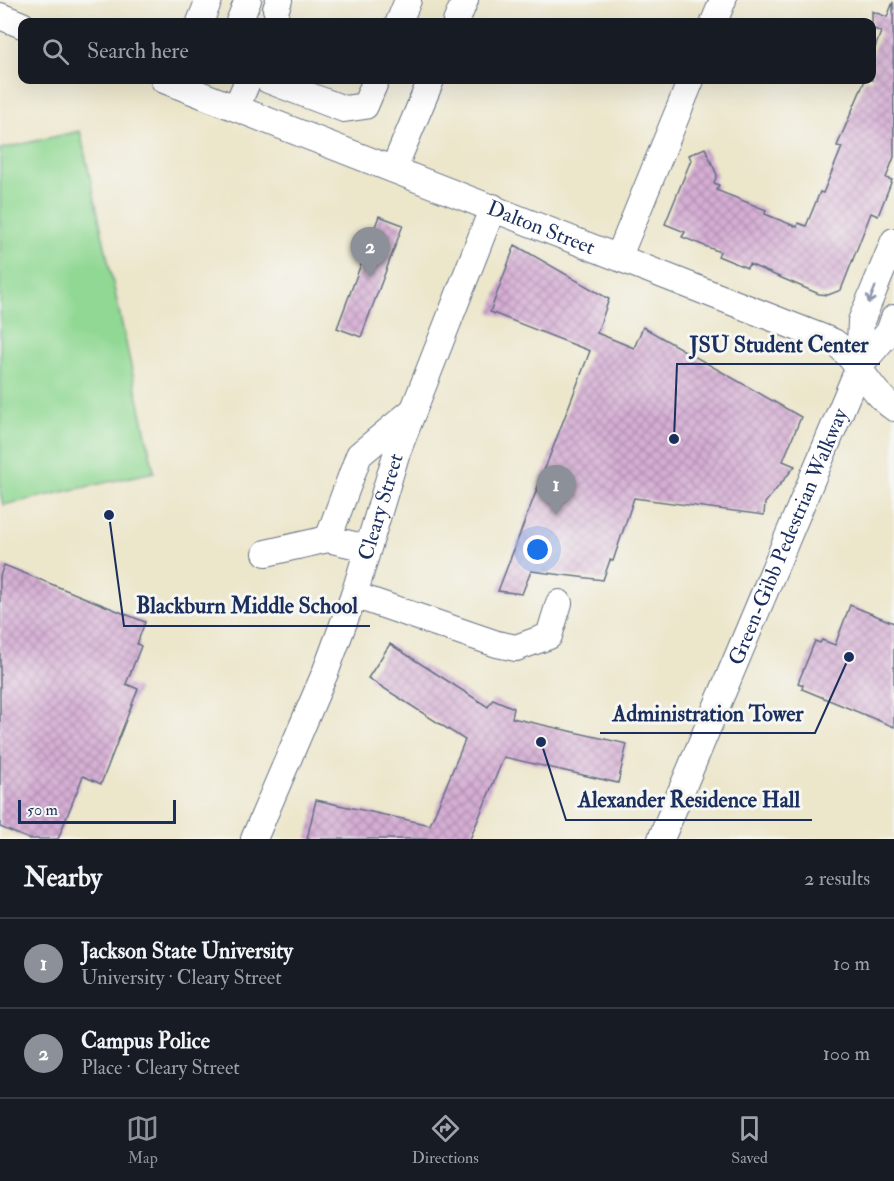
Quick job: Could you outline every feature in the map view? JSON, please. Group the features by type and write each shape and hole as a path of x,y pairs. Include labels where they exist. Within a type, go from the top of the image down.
{"street":[{"path":"202,18 209,0"},
{"path":"241,18 248,0"},
{"path":"401,18 408,0"},
{"path":"458,18 465,0"},
{"path":"716,18 723,0"},
{"path":"0,16 18,23"},
{"name":"Dalton Street","path":"177,84 834,342 848,353 881,399 894,408"},
{"path":"236,108 246,84"},
{"path":"278,84 344,109 365,106 374,84"},
{"path":"394,168 429,84"},
{"path":"619,256 689,84"},
{"path":"330,144 344,109"},
{"name":"Cleary Street","path":"254,839 325,673 354,595 396,455 493,207"},
{"path":"859,367 861,321 894,241"},
{"path":"859,367 889,332 894,318"},
{"name":"Green-Gibb Pedestrian Walkway","path":"661,839 859,367"},
{"path":"328,539 359,455 414,410"},
{"path":"266,553 328,539 367,548"},
{"path":"354,595 497,644 516,648 549,636 559,603"}],"green space":[{"path":"80,131 154,472 3,505 0,492 0,149"}],"building":[{"path":"893,2 894,157 886,178 892,180 878,216 871,213 841,290 828,295 819,294 749,264 747,268 718,256 720,252 682,237 685,232 665,224 691,160 689,155 705,148 717,175 714,183 719,185 716,190 766,210 765,214 797,227 798,223 806,226 842,147 837,146 863,84 876,84 876,45 881,32 876,30 876,18 872,18 872,11 887,17"},
{"path":"379,216 403,225 361,337 337,328"},
{"path":"515,245 609,299 597,333 634,348 643,327 801,417 783,461 795,466 765,503 764,515 634,498 613,561 610,560 603,580 531,571 522,594 498,591 590,351 490,312"},
{"path":"4,565 145,622 137,644 141,646 126,684 138,689 101,784 83,776 58,839 29,839 0,827 0,576"},
{"path":"850,605 894,623 894,727 802,689 803,685 798,683 815,641 820,643 822,640 835,645"},
{"path":"390,644 488,707 493,699 514,708 512,718 627,744 618,783 504,757 470,839 307,839 316,800 430,825 465,740 368,678"}],"place":[{"name":"Campus Police","path":"370,277"},
{"name":"JSU Student Center","path":"674,439"},
{"name":"Blackburn Middle School","path":"109,515"},
{"name":"Jackson State University","path":"556,515"},
{"name":"Administration Tower","path":"849,657"},
{"name":"Alexander Residence Hall","path":"541,742"}]}
